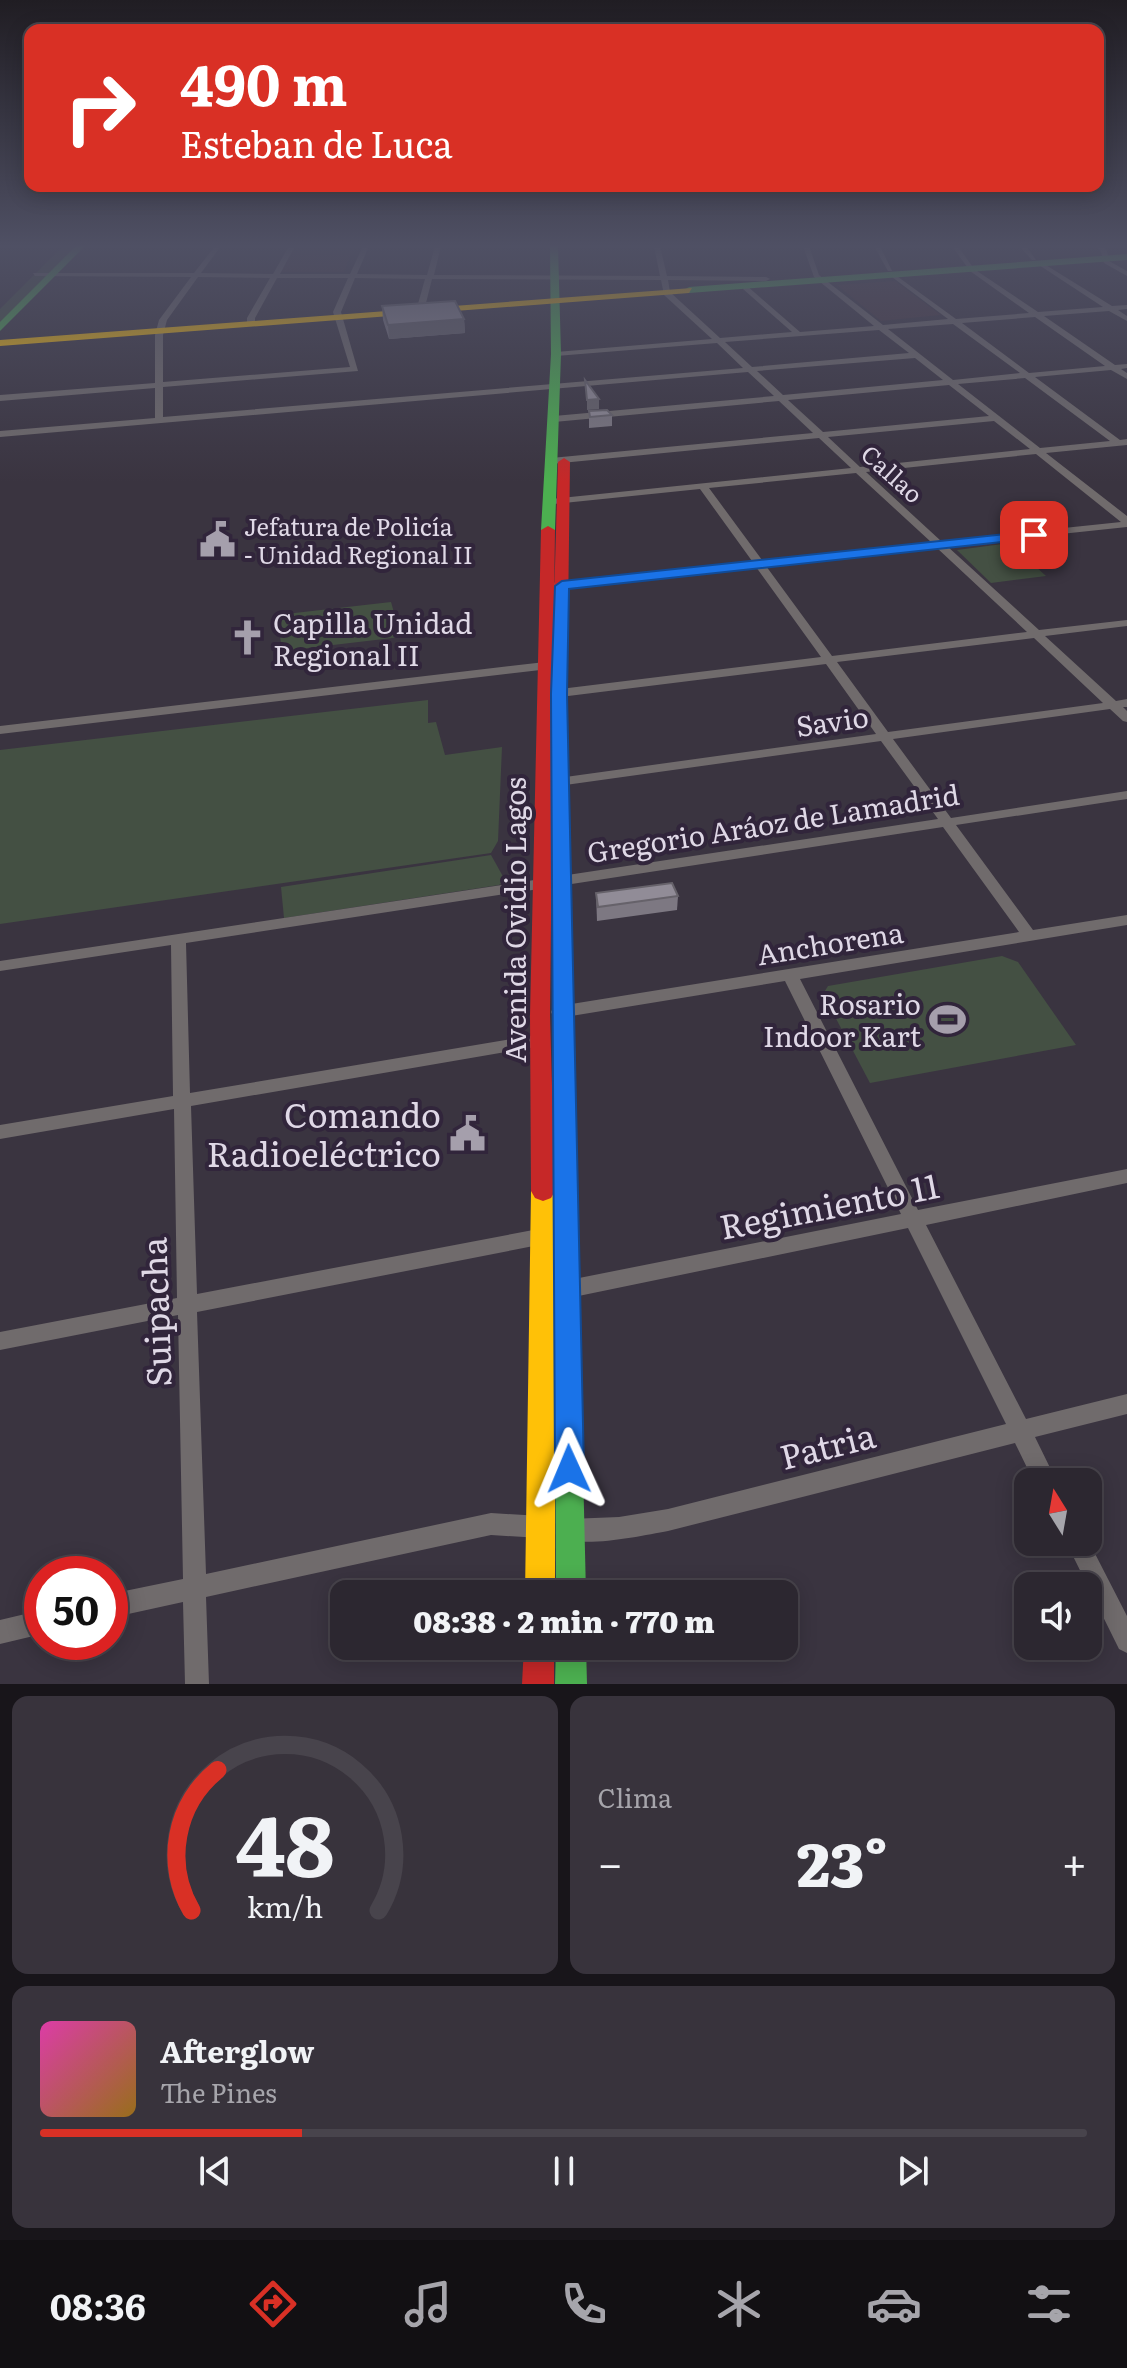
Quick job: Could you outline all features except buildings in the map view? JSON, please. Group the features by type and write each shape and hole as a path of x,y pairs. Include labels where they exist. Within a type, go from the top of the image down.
{"main road":[{"path":"0,343 205,325"},
{"name":"Avenida Ovidio Lagos","path":"540,1580 544,1236 540,1015 551,882 561,325"},
{"path":"0,336 161,328"},
{"name":"Avenida Ovidio Lagos","path":"552,694 545,666 554,586"},
{"name":"Avenida Ovidio Lagos","path":"551,882 563,1012 571,1580"},
{"path":"538,1684 539,1660"},
{"path":"571,1660 571,1684"}],"street":[{"path":"159,420 163,325"},
{"path":"0,398 355,369 340,325"},
{"name":"Callao","path":"700,325 1037,635 1120,704 1127,718"},
{"path":"788,325 798,334"},
{"path":"879,325 1127,523"},
{"path":"561,353 911,325"},
{"path":"960,325 1123,443"},
{"path":"1048,325 1127,377"},
{"path":"0,434 917,355"},
{"path":"560,419 1127,366"},
{"path":"558,460 997,418"},
{"path":"556,501 1123,443"},
{"path":"703,486 1030,937"},
{"path":"554,586 941,546 1127,523"},
{"path":"552,694 1127,623"},
{"path":"0,730 545,666"},
{"name":"Savio","path":"552,783 1120,704"},
{"name":"Gregorio Aráoz de Lamadrid","path":"0,966 1127,795"},
{"name":"Anchorena","path":"540,1015 1127,920"},
{"name":"Suipacha","path":"178,939 197,1684"},
{"path":"790,975 1039,1468"},
{"path":"0,1132 541,1040"},
{"name":"Regimiento 11","path":"544,1294 1127,1176"},
{"path":"0,1341 566,1232"},
{"name":"Patria","path":"128,1602 491,1524 571,1530 619,1528 668,1520 1127,1404"},
{"path":"1084,1556 1127,1641"},
{"path":"0,1632 24,1626"}],"green space":[{"path":"1010,543 1046,576 991,583 957,550"},
{"path":"391,602 401,637 282,651 277,615"},
{"path":"428,700 428,723 436,722 445,755 502,747 498,841 491,853 0,924 0,750"},
{"path":"491,855 505,880 499,885 284,918 281,887"},
{"name":"Rosario Indoor Kart","path":"1002,956 1018,962 1076,1045 870,1083 823,994 828,986"}],"traffic: fast":[{"path":"0,328 3,325"},
{"path":"548,530 555,325"},
{"path":"568,1382 571,1580"},
{"path":"571,1660 571,1684"}],"traffic: slow":[{"path":"0,343 239,325"},
{"path":"564,1046 568,1382"},
{"path":"540,1580 543,1191"}],"traffic: jam":[{"path":"564,462 559,694 564,1046"},
{"path":"543,1191 540,1015 548,530"},
{"path":"538,1684 539,1660"}],"place":[{"name":"Jefatura de Policía - Unidad Regional II","path":"218,539"},
{"name":"Capilla Unidad Regional II","path":"247,638"},
{"name":"Rosario Indoor Kart","path":"947,1019"},
{"name":"Comando Radioeléctrico","path":"467,1133"}],"route":[{"path":"569,1469 559,694 562,586 1034,535"}]}
